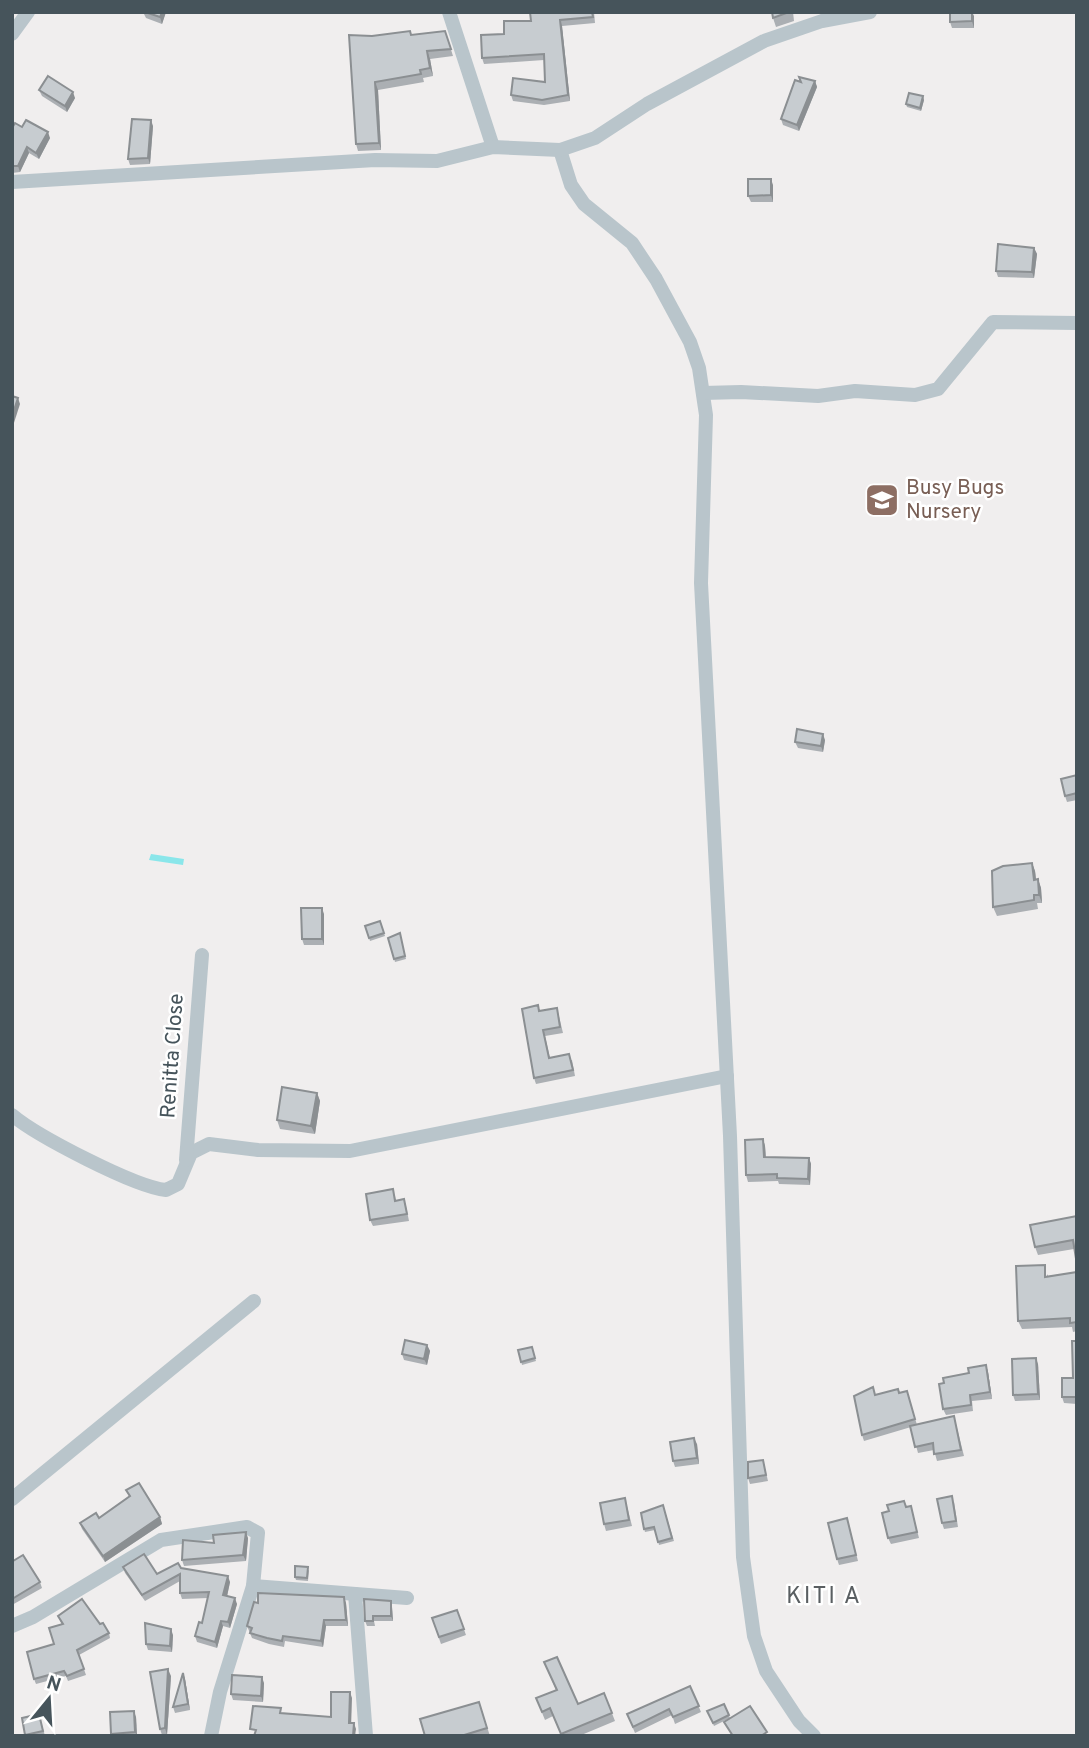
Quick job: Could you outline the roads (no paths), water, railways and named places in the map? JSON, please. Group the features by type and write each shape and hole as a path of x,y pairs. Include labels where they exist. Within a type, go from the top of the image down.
{"street":[{"path":"12,34 28,12"},
{"path":"449,12 493,147"},
{"path":"12,182 375,160 437,161 493,147 560,150 595,138 646,104 764,41 822,21 870,12"},
{"path":"560,150 571,185 584,204 632,243 656,279 690,342 703,394 706,415 701,583 727,1076 743,1557 754,1636 766,1671 799,1721 814,1736"},
{"path":"703,394 741,391 818,396 855,391 915,395 938,389 993,322 1077,323"},
{"name":"Renitta Close","path":"186,1160 202,956"},
{"path":"12,1115 31,1130 158,1189 166,1190 178,1184 186,1160 198,1147 209,1144 258,1150 350,1151 727,1076"},
{"path":"12,1499 254,1301"},
{"path":"12,1626 76,1592 138,1551 161,1540 247,1527 258,1533 253,1586 219,1692 211,1736"},
{"path":"253,1586 407,1598"},
{"path":"355,1594 366,1736"}],"water":[{"path":"151,854 184,859 183,865 149,860"}],"place":[{"name":"Busy Bugs Nursery","path":"882,500"}],"district":[{"name":"KITI A","path":"824,1597"}]}
